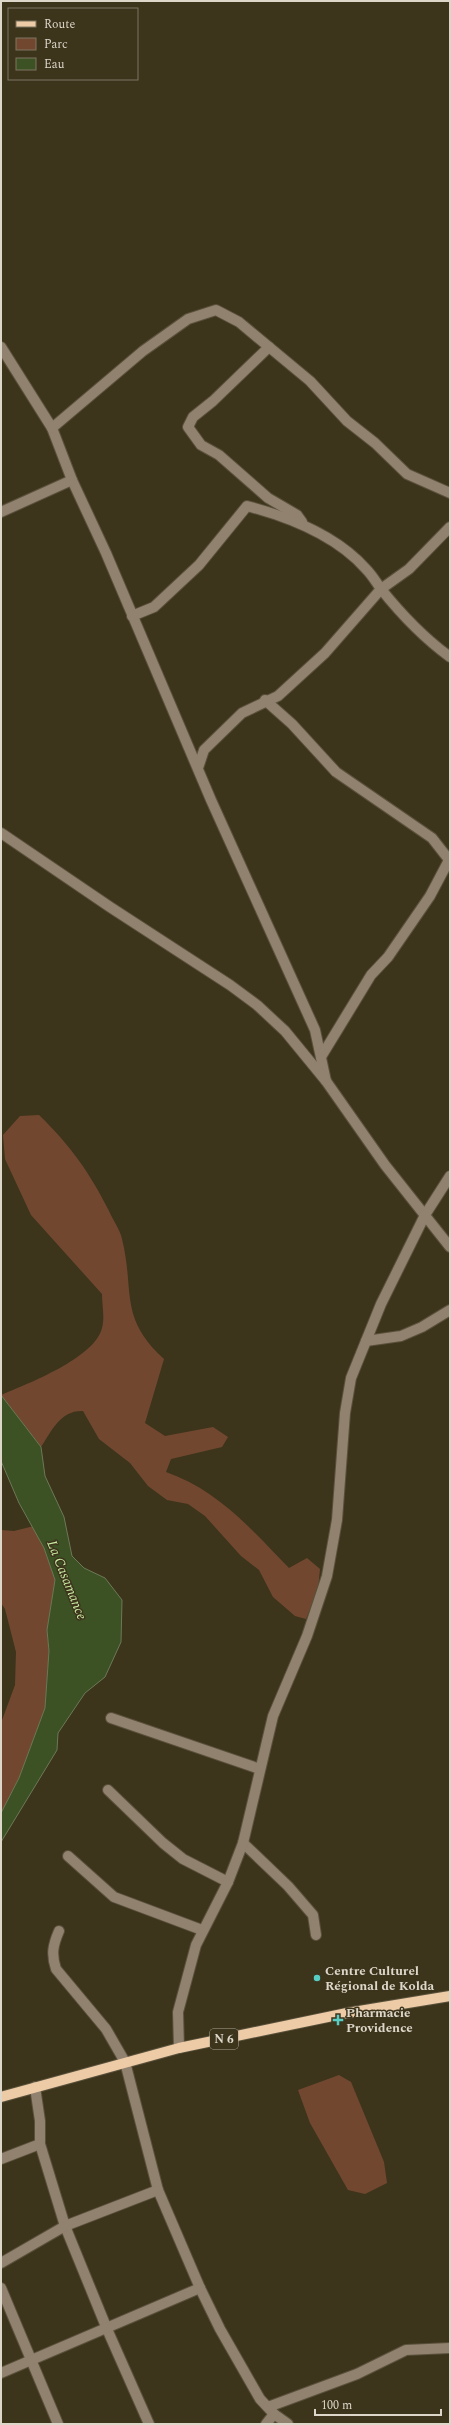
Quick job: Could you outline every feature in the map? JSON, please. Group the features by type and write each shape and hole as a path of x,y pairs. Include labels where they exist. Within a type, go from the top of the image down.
{"main road":[{"name":"N 6","path":"1,2097 179,2048 347,2013 450,1996"}],"street":[{"path":"52,428 143,351 188,319 216,310 238,322 310,381 347,421 375,443 407,474 450,493"},
{"path":"1,347 52,428 72,480 106,553 198,768 266,916 278,952 315,1030 326,1081"},
{"path":"269,347 214,401 193,417 188,427 201,445 219,455 268,498 297,515 306,527"},
{"path":"1,512 72,480"},
{"path":"132,616 154,607 199,565 247,506 293,520 343,549 366,569 381,589 432,643 450,657"},
{"path":"198,768 204,750 242,713 265,700 278,696 325,653 381,589 409,569 450,527"},
{"path":"265,700 312,744 336,772 432,838 450,861 421,909 388,956 371,975 321,1056"},
{"path":"1,832 257,1006 285,1031 326,1081 359,1130 450,1247"},
{"path":"179,2048 178,2012 185,1978 202,1930 228,1882 243,1843 273,1716 307,1636 330,1564 340,1498 347,1393 381,1304 425,1216 450,1176"},
{"path":"366,1341 401,1336 422,1328 450,1310"},
{"path":"111,1718 260,1769"},
{"path":"108,1790 163,1843 183,1859 228,1882"},
{"path":"243,1843 288,1886 312,1915 316,1936"},
{"path":"68,1856 114,1896 202,1930"},
{"path":"60,1931 53,1946 52,1958 56,1970 106,2029 125,2062 158,2190 200,2288 220,2329 260,2399 271,2411 288,2424"},
{"path":"34,2087 40,2121 40,2144 65,2226 107,2329 149,2424"},
{"path":"1,2159 40,2144"},
{"path":"1,2263 65,2226 158,2190"},
{"path":"1,2288 58,2424"},
{"path":"1,2373 30,2359 107,2329 200,2288"},
{"path":"266,2424 271,2411 357,2374 406,2350 450,2348"}],"green space":[{"path":"39,1115 70,1149 87,1172 102,1197 121,1236 126,1257 131,1303 134,1316 140,1330 150,1344 164,1359 145,1423 165,1436 213,1427 228,1437 222,1447 171,1459 166,1472 202,1489 218,1500 248,1526 289,1568 307,1558 320,1569 318,1589 306,1619 295,1616 273,1597 259,1570 241,1556 205,1516 188,1504 167,1500 148,1486 130,1463 99,1439 83,1411 75,1412 63,1417 53,1428 41,1447 1,1395 59,1369 87,1350 97,1339 103,1324 102,1294 31,1215 5,1159 3,1135 20,1116"},
{"path":"34,1526 44,1548 55,1580 47,1630 49,1651 45,1708 19,1778 1,1813 1,1723 15,1685 16,1652 5,1609 1,1603 1,1530 14,1531"},
{"path":"339,2075 351,2082 384,2162 387,2183 365,2194 348,2190 310,2123 298,2090"}],"water":[{"name":"La Casamance","path":"1,1395 41,1447 45,1476 64,1517 72,1556 84,1568 105,1578 122,1600 121,1642 105,1677 85,1693 58,1733 57,1750 1,1842 1,1813 19,1778 45,1708 49,1651 47,1630 55,1580 44,1548 19,1503 1,1461"}],"place":[{"name":"Centre Culturel Régional de Kolda","path":"317,1978"},
{"name":"Pharmacie Providence","path":"338,2020"}]}
